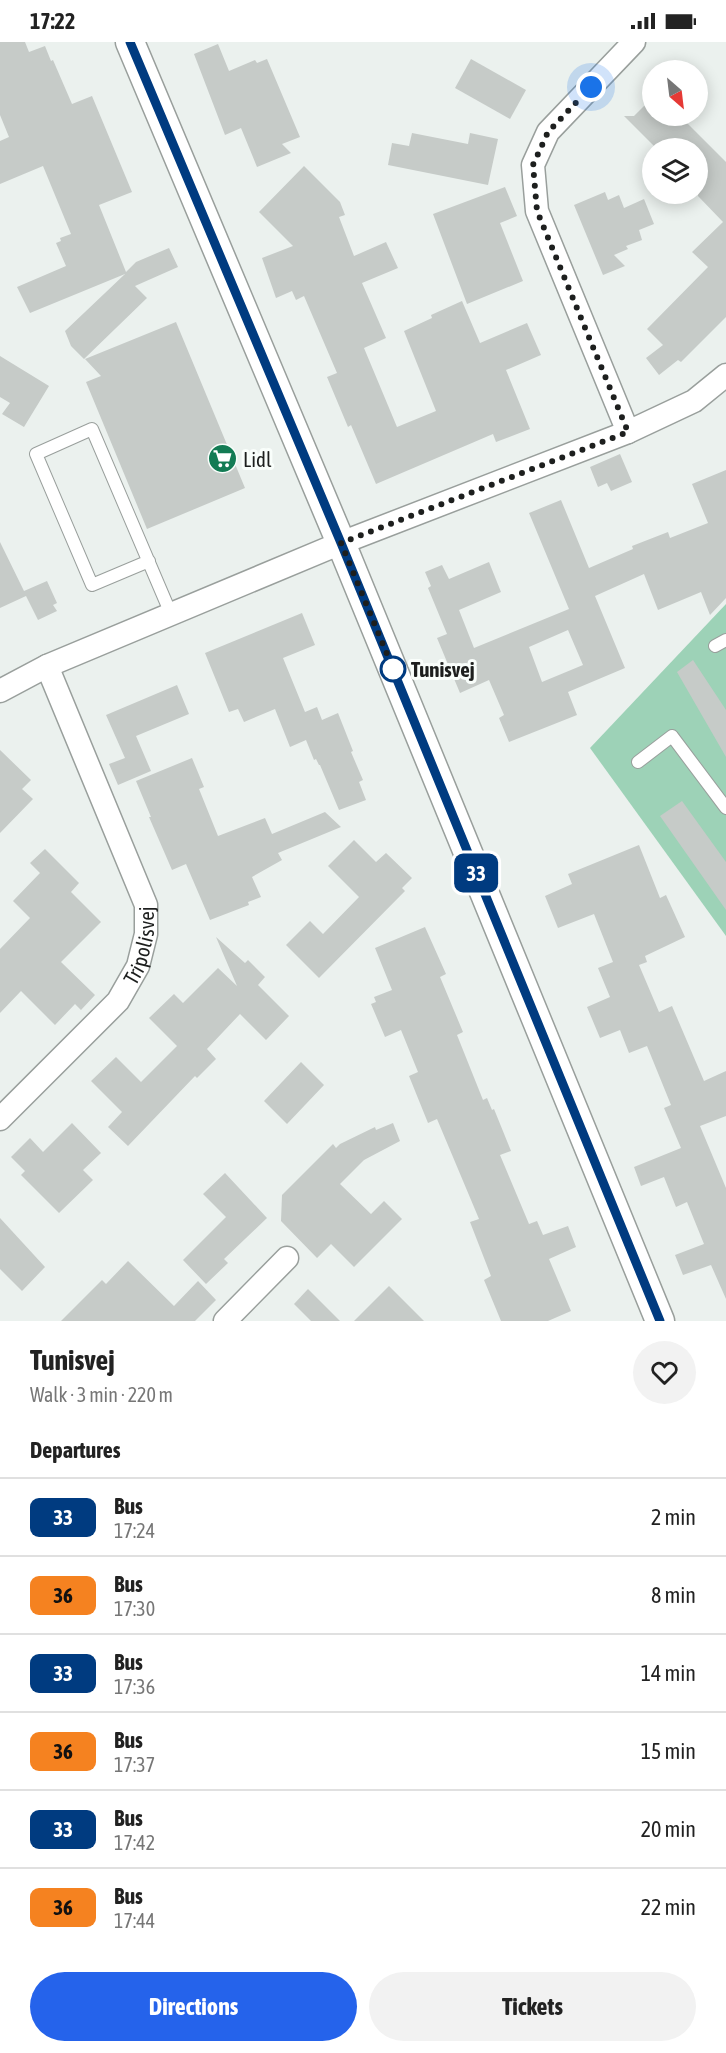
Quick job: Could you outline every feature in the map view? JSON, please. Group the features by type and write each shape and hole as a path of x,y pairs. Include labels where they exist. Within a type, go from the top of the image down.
{"street":[{"path":"130,42 341,543 660,1321"},
{"path":"628,432 537,211 533,165 548,132 634,42"},
{"path":"0,691 47,666 341,543 628,432 694,401 726,375"},
{"name":"Tripolisvej","path":"0,1119 118,1001 138,966 146,934 146,905 47,666"},
{"path":"225,1321 288,1258"}],"lane":[{"path":"149,561 92,585 36,454 92,429 149,561 171,614"},
{"path":"638,762 672,736 726,808"}],"green space":[{"path":"726,604 726,936 590,748"}],"building":[{"path":"0,42 25,42 29,52 45,46 72,104 92,96 132,192 99,205 126,272 136,262 169,248 178,267 135,286 147,298 84,359 71,346 65,331 125,274 30,313 17,287 66,266 56,243 61,241 60,238 71,234 43,166 0,184 0,141 9,137 0,115"},
{"path":"218,44 229,71 255,60 257,63 267,59 300,137 282,144 291,153 257,167 241,128 225,135 194,54"},
{"path":"471,59 526,90 510,119 455,88"},
{"path":"642,108 642,126 690,126 702,138 646,138 624,116 634,116"},
{"path":"412,133 468,144 470,133 498,139 488,185 388,165 392,143 409,146"},
{"path":"708,144 726,162 726,317 681,362 678,360 659,375 646,358 663,345 647,329 708,267 692,252 723,222 706,204 708,204"},
{"path":"304,166 340,202 345,215 339,217 354,256 386,242 398,268 362,283 386,338 364,348 397,427 436,411 404,331 432,318 431,315 462,301 480,343 527,323 541,355 506,370 530,429 496,442 493,434 376,484 351,425 348,427 327,377 337,373 304,296 296,300 292,291 276,298 262,258 293,246 259,212"},
{"path":"505,187 517,216 500,223 523,281 467,304 433,214"},
{"path":"605,192 608,200 619,195 624,208 642,200 642,204 646,204 654,224 639,230 642,240 626,246 628,249 614,255 625,266 603,275 574,205"},
{"path":"176,322 245,488 147,529 86,382 101,376 85,359"},
{"path":"0,356 49,386 24,427 2,414 10,403 0,397"},
{"path":"620,454 632,482 611,491 607,483 598,487 590,467"},
{"path":"726,470 726,598 710,615 701,592 658,610 644,574 595,596 625,668 568,692 577,715 509,742 499,718 504,715 489,680 460,693 437,638 447,634 428,588 431,586 425,572 442,565 449,579 489,562 501,592 459,610 474,648 569,609 529,513 561,500 589,568 633,549 632,546 668,532 670,538 708,523 692,484","holes":["568,630 583,665 542,682 529,647"]},
{"path":"0,542 24,591 47,581 57,603 53,605 57,611 38,620 26,596 0,608"},
{"path":"302,613 315,645 283,658 305,712 317,707 322,720 338,713 363,780 359,782 366,800 339,810 320,765 316,759 314,760 306,740 290,747 275,709 244,722 238,709 229,712 205,653"},
{"path":"693,660 726,710 726,757 677,672"},
{"path":"177,685 189,714 136,736 151,771 118,785 109,764 125,758 106,715"},
{"path":"0,750 31,780 22,789 33,799 0,833"},
{"path":"192,758 204,787 199,789 218,836 265,818 272,834 325,812 341,827 278,853 282,860 252,877 261,897 248,902 249,905 210,920 186,864 172,870 136,781"},
{"path":"682,801 726,862 726,910 660,816"},
{"path":"354,840 376,862 386,853 412,878 402,888 405,891 319,978 286,945 310,921 323,934 359,897 328,866"},
{"path":"639,845 660,898 666,895 685,937 645,956 647,962 639,965 659,1012 672,1006 704,1081 726,1071 726,1116 700,1126 726,1188 726,1299 711,1265 683,1275 675,1255 704,1244 687,1202 676,1207 664,1177 641,1186 634,1167 681,1148 664,1108 671,1105 647,1046 629,1053 620,1030 600,1038 587,1007 610,997 598,968 613,962 594,914 558,928 545,896 572,884 568,874"},
{"path":"45,849 79,883 71,892 101,922 61,962 95,995 81,1010 75,1004 55,1025 21,991 0,1013 0,949 30,918 13,901 40,873 30,863"},
{"path":"425,927 446,974 440,977 463,1032 457,1035 483,1100 487,1098 492,1110 494,1109 511,1151 500,1155 529,1224 537,1221 543,1235 568,1226 576,1247 549,1259 571,1311 548,1321 501,1321 484,1280 491,1276 470,1222 479,1219 437,1119 428,1123 409,1076 418,1072 401,1030 385,1037 371,1004 376,1002 374,997 392,990 375,948"},
{"path":"216,937 245,963 248,960 265,977 258,985 289,1016 266,1040 240,1014 207,1049 216,1059 197,1078 195,1076 128,1146 108,1127 122,1112 91,1081 116,1057 141,1082 177,1046 149,1018 174,994 183,1003 218,968 237,986"},
{"path":"301,1062 324,1085 287,1124 264,1101"},
{"path":"72,1123 101,1153 83,1170 93,1180 59,1213 21,1175 25,1171 11,1157 30,1138 43,1152"},
{"path":"393,1123 400,1141 364,1160 340,1184 371,1214 384,1201 402,1219 354,1267 331,1244 317,1258 281,1221 282,1195 333,1144 336,1148 375,1127 376,1130"},
{"path":"225,1173 267,1218 224,1259 228,1263 206,1284 183,1260 226,1217 203,1194"},
{"path":"0,1218 45,1267 22,1291 0,1269"},
{"path":"128,1261 174,1306 198,1281 216,1300 195,1321 61,1321 102,1280 106,1284"},
{"path":"389,1286 424,1321 354,1321"},
{"path":"308,1289 340,1321 311,1321 294,1304"}],"bus line":[{"name":"33","path":"130,42 341,543 660,1321"}],"place":[{"name":"Lidl","path":"222,459"},
{"name":"Tunisvej","path":"393,669"}],"route":[{"path":"393,669 394,671 341,543 628,432 537,211 533,165 548,132 591,87"}]}
